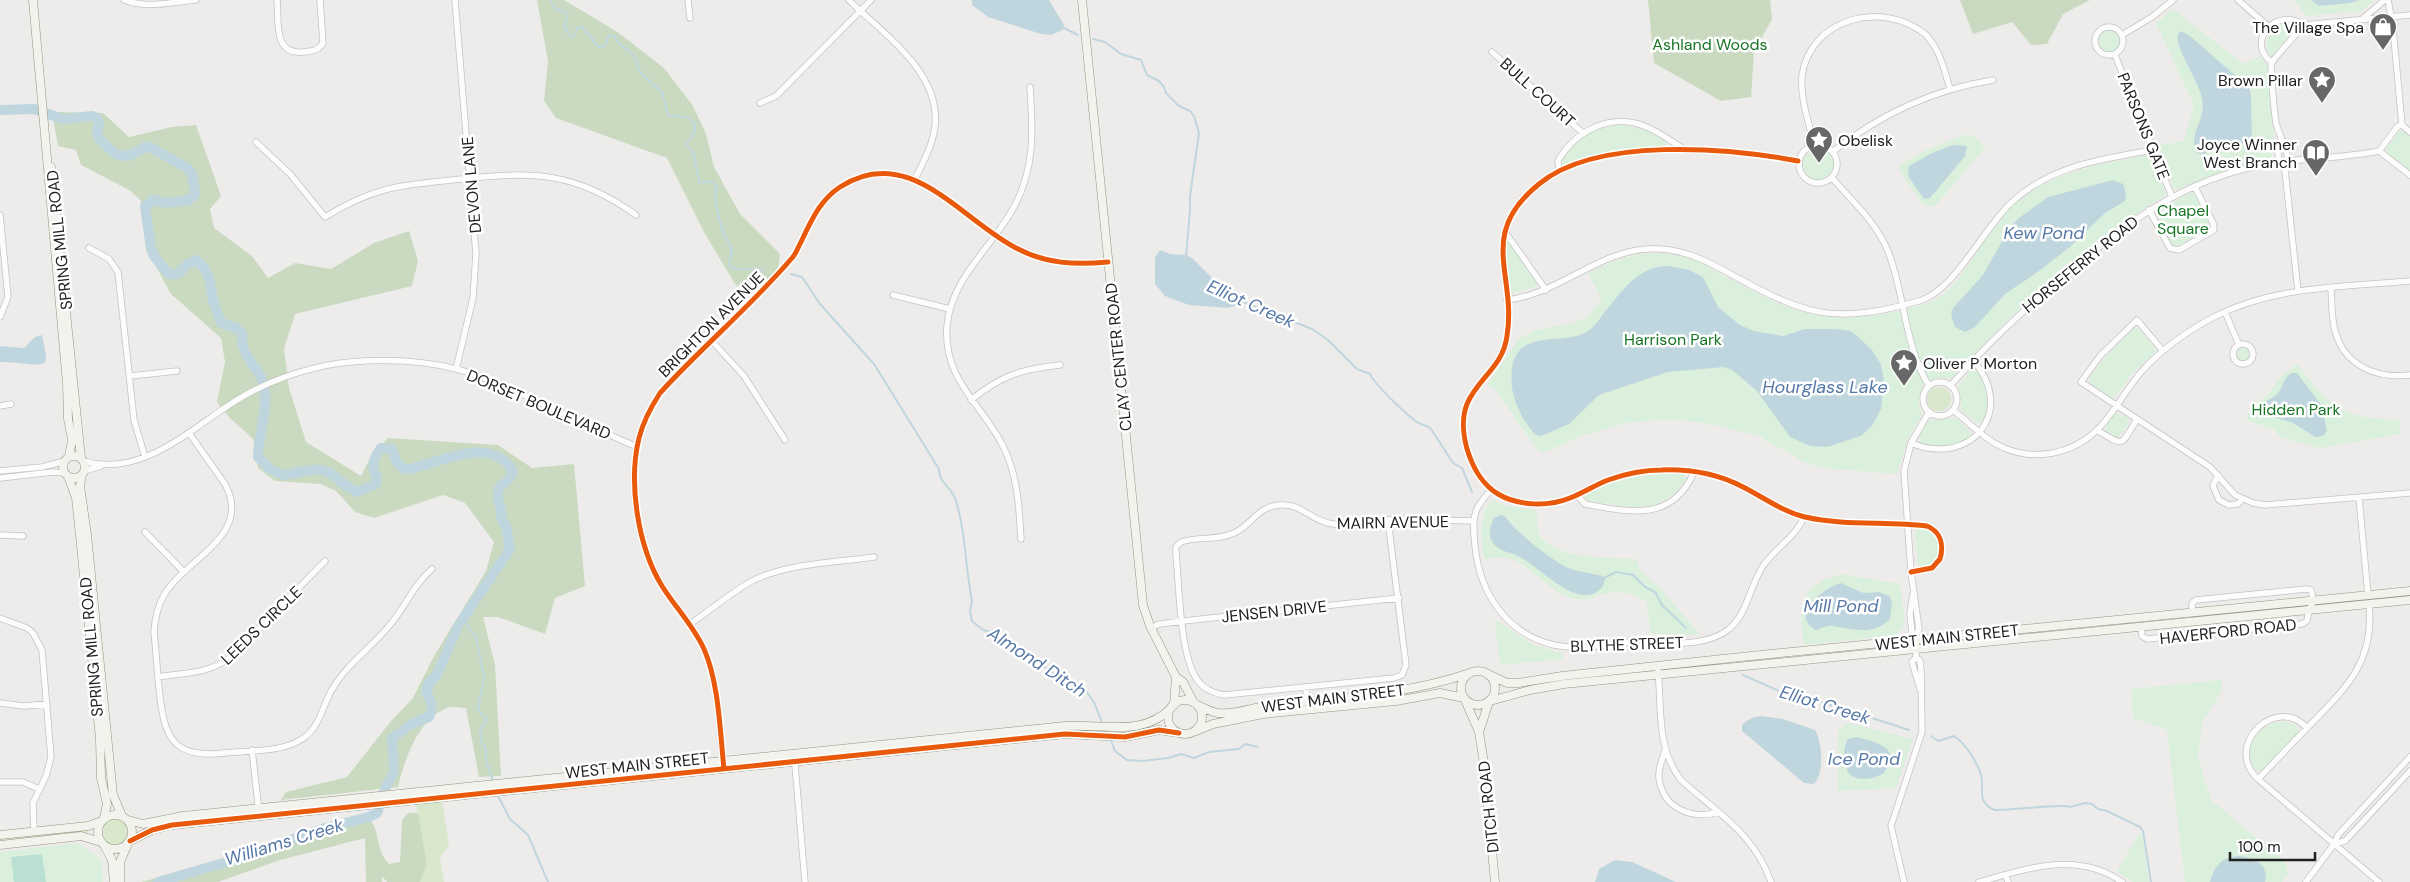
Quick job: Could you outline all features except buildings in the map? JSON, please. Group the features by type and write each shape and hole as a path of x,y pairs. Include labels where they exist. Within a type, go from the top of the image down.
{"street":[{"name":"SPRING MILL ROAD","path":"33,0 67,384 67,414 72,440 67,459"},
{"path":"124,0 135,4 148,5 196,0"},
{"path":"277,0 281,43 286,50 294,53 314,51 323,42 320,0"},
{"name":"DEVON LANE","path":"455,0 475,231 475,276 469,318 456,369"},
{"path":"688,0 690,18"},
{"path":"850,0 915,65 930,89 936,124 931,144 915,179"},
{"path":"760,103 776,96 871,0"},
{"name":"CLAY CENTER ROAD","path":"1082,0 1143,605 1151,628 1176,677 1183,682 1196,704"},
{"path":"2122,35 2152,17 2173,0"},
{"path":"2238,0 2268,27"},
{"path":"2361,20 2386,0 2391,16 2402,125 2410,132"},
{"path":"1814,144 1802,89 1805,65 1812,48 1821,36 1845,18 1875,13 1891,14 1912,24 1925,34 1937,50 1950,89"},
{"path":"2272,62 2266,57 2262,46 2263,37 2268,27 2279,20 2288,19 2304,25 2410,15"},
{"path":"2298,291 2284,161 2286,144 2281,139 2276,122 2272,62 2304,25"},
{"path":"2110,27 2118,29 2122,35 2123,46 2115,55 2108,56 2101,53 2096,47 2096,36 2100,30 2110,27"},
{"name":"BULL COURT","path":"1492,52 1583,133"},
{"name":"PARSONS GATE","path":"2115,55 2172,197"},
{"path":"1832,152 1887,114 1920,99 1950,89 1993,80"},
{"path":"1021,539 1013,471 1002,445 958,381 950,360 947,334 950,309 962,281 1015,207 1029,171 1033,140 1030,87"},
{"path":"1559,170 1558,163 1561,155 1583,133 1604,124 1629,122 1654,130 1684,149"},
{"path":"2402,125 2398,126 2379,150 2410,175"},
{"name":"SPRING MILL ROAD","path":"46,142 56,198 82,459"},
{"path":"256,142 290,174 325,217 357,199 393,186 524,174 562,179 608,197 636,215"},
{"path":"1814,144 1821,145 1832,152 1838,166 1833,179 1821,184 1810,181 1802,172 1798,161 1804,150 1814,144"},
{"path":"1798,161 1738,152 1684,149 1611,156 1581,162 1559,170 1539,183 1510,216 1505,232 1502,253 1508,328 1505,346 1494,369 1470,400 1465,414 1470,459 1478,476 1491,490 1510,500 1528,504 1560,501 1607,480 1634,473 1661,470 1694,472 1733,482 1804,517 1924,525 1933,529 1938,535 1942,546 1940,559 1934,566 1926,570 1911,572"},
{"path":"1506,300 1546,290 1612,256 1632,250 1660,249 1691,255 1784,302 1816,312 1856,314 1903,306 1929,298 1942,290 1997,217 2014,200 2036,184 2065,169 2085,163 2153,150"},
{"name":"HORSEFERRY ROAD","path":"1950,386 2005,326 2105,242 2149,210 2172,197 2232,172 2284,161 2379,150"},
{"name":"BRIGHTON AVENUE","path":"724,769 713,678 704,649 690,624 662,586 652,567 642,539 635,471 637,447 645,420 660,394 794,256 820,205 839,188 858,178 875,174 898,175 915,179 1016,248 1045,260 1074,264 1108,262"},
{"path":"1833,179 1878,231 1888,253 1915,358 1930,386"},
{"path":"2149,210 2170,248 2175,251 2211,234 2214,228 2195,187"},
{"path":"0,215 8,297 0,317"},
{"path":"1505,232 1546,290"},
{"path":"89,248 109,259 118,272 134,420 145,457"},
{"path":"1953,410 1978,431 2007,449 2037,455 2069,448 2096,430 2134,380 2163,351 2193,330 2225,312 2260,299 2298,291 2410,281"},
{"path":"2330,288 2336,335 2348,356 2356,364 2373,372 2393,376 2410,375"},
{"path":"893,295 950,309"},
{"path":"2225,312 2238,345"},
{"path":"2163,351 2137,320 2100,356 2081,382 2199,459 2218,475 2232,492 2242,499 2266,505 2410,493"},
{"path":"712,340 744,376 785,440"},
{"name":"DORSET BOULEVARD","path":"82,459 105,464 128,462 145,457 166,448 250,392 277,380 321,367 348,362 397,360 456,369 492,382 637,447"},
{"path":"1911,442 1931,449 1949,449 1966,443 1978,431 1988,415 1990,395 1986,377 1973,360"},
{"path":"971,400 1001,378 1016,372 1060,365"},
{"path":"130,376 177,371"},
{"path":"1940,382 1950,386 1957,399 1953,410 1941,416 1929,412 1923,400 1924,394 1930,386 1940,382"},
{"path":"0,406 11,404"},
{"path":"1904,882 1891,826 1922,732 1920,689 1912,662 1916,645 1910,616 1913,592 1904,472 1911,442 1929,412"},
{"path":"2096,430 2113,442 2119,443 2124,440 2137,419"},
{"path":"189,432 229,491 232,511 228,525 221,537 184,572 165,594 155,618 158,677 164,724 175,743 187,750 205,754 283,746 294,743 308,734 318,721 332,690 340,678 390,625 417,582 432,569"},
{"path":"0,471 42,467 75,456 82,459 83,473 75,478 53,472 0,478"},
{"path":"67,459 63,467 67,475"},
{"name":"DORSET BOULEVARD","path":"83,473 105,464"},
{"path":"1577,494 1585,504 1629,512 1648,511 1660,508 1672,499 1688,483 1694,472"},
{"name":"SPRING MILL ROAD","path":"83,473 80,486 86,528 113,795 125,818"},
{"name":"SPRING MILL ROAD","path":"67,475 76,498 79,520 100,739 101,778 107,804 103,820"},
{"path":"2218,475 2213,486 2219,500 2229,506 2238,504 2242,499"},
{"path":"1474,521 1477,508 1491,490"},
{"path":"2258,779 2341,694 2355,675 2363,658 2369,635 2368,600 2359,498"},
{"name":"MAIRN AVENUE","path":"1183,621 1176,550 1178,545 1183,541 1231,534 1242,528 1258,512 1276,505 1294,506 1320,521 1336,524 1388,520 1474,521"},
{"name":"BLYTHE STREET","path":"1474,521 1480,574 1486,591 1496,608 1511,623 1535,639 1557,646 1580,648 1652,640 1683,643 1723,634 1736,622 1763,566 1797,530 1804,517"},
{"path":"1183,621 1189,660 1195,677 1202,685 1214,693 1224,695 1306,687 1394,678 1404,674 1406,665 1388,520"},
{"path":"145,532 184,572"},
{"path":"0,534 23,536"},
{"path":"690,624 737,590 764,576 797,568 874,557"},
{"name":"LEEDS CIRCLE","path":"158,677 203,672 221,665 325,561"},
{"path":"2192,613 2192,603 2196,600 2308,589 2312,591 2311,605"},
{"name":"WEST MAIN STREET","path":"2368,600 2410,591"},
{"name":"JENSEN DRIVE","path":"1151,628 1159,624 1183,621 1398,598"},
{"name":"WEST MAIN STREET","path":"1916,645 2192,613 2368,600 2410,600"},
{"name":"WEST MAIN STREET","path":"1490,701 1559,684 1658,670 2141,626 2311,605"},
{"name":"HAVERFORD ROAD","path":"2141,626 2142,636 2147,639 2302,624 2307,620 2311,605"},
{"path":"0,618 27,628 42,650 51,757 46,776 33,803 34,832"},
{"path":"1658,670 1665,750 1673,770 1681,780 1747,837 1757,850 1771,882"},
{"name":"WEST MAIN STREET","path":"1486,673 1512,684 1571,674 1658,670"},
{"path":"1481,671 1486,673 1493,680 1495,686 1494,695 1490,701 1476,705 1465,699 1461,687 1465,677 1470,673 1481,671"},
{"name":"WEST MAIN STREET","path":"1196,704 1221,713 1400,692 1430,686 1470,673"},
{"path":"1173,706 1185,700 1196,704 1202,716 1201,724 1196,731 1186,734 1179,733 1170,724 1168,717 1173,706 1176,677"},
{"path":"1306,687 1307,702"},
{"name":"WEST MAIN STREET","path":"1196,731 1213,724 1271,713 1396,701 1440,693 1465,699"},
{"name":"DITCH ROAD","path":"1465,699 1479,732 1484,757 1495,882"},
{"name":"DITCH ROAD","path":"1479,732 1490,701"},
{"path":"0,702 24,706 47,704"},
{"name":"WEST MAIN STREET","path":"399,797 485,793 724,769 794,757 1065,726 1129,728 1147,724 1166,713 1173,706"},
{"path":"2307,728 2293,718 2280,717 2265,721 2255,730 2248,743 2246,756 2250,769 2258,779 2379,882"},
{"name":"WEST MAIN STREET","path":"130,842 162,827 482,785 723,760 794,757 1066,734 1120,737 1154,730 1179,733"},
{"path":"252,750 259,813"},
{"path":"1665,750 1659,778 1663,791 1672,803 1684,812 1699,816 1719,812"},
{"path":"794,757 804,882"},
{"path":"2306,882 2334,844 2338,835 2410,757"},
{"path":"2334,844 2345,841 2410,771"},
{"path":"0,782 23,782 39,789"},
{"name":"WEST MAIN STREET","path":"125,818 143,824 183,816 259,813"},
{"path":"0,835 88,826 115,814 125,818 132,830 130,842 120,862 120,882"},
{"path":"103,820 98,833 102,844 112,860 114,882"},
{"path":"0,845 81,836 117,850 130,842"},
{"path":"1979,882 2043,865 2066,863 2090,867 2122,882"},
{"path":"2006,875 2008,882"}],"green space":[{"path":"537,0 564,0 616,31 664,68 693,106 706,134 714,167 740,214 780,254 778,269 752,294 735,284 705,234 667,158 556,118 544,101 548,61"},
{"name":"Ashland Woods","path":"1648,0 1770,0 1772,19 1754,52 1751,97 1721,101 1654,63"},
{"path":"1960,0 2090,0 2063,14 2047,44 2031,45 2012,22 1973,34"},
{"path":"2294,0 2375,0 2361,11 2306,16"},
{"path":"2173,9 2243,64 2261,56 2267,65 2275,150 2270,159 2227,170 2175,190 2156,146 2184,141 2194,105 2156,23"},
{"path":"2286,22 2298,25 2272,57 2267,51 2268,36 2276,26"},
{"path":"2110,30 2118,33 2121,41 2118,49 2110,52 2102,49 2099,41 2102,33"},
{"path":"52,112 103,113 129,137 172,127 196,125 221,196 210,209 214,228 252,256 268,278 295,263 331,269 374,243 409,231 418,261 412,286 295,314 284,349 289,388 306,442 361,476 372,454 388,438 498,445 532,468 574,464 585,586 555,598 545,634 498,617 483,617 495,665 501,776 479,777 466,708 450,707 430,719 422,729 404,764 398,787 281,800 286,792 347,777 391,721 413,698 434,656 486,571 494,542 465,503 443,495 374,518 355,512 336,491 321,484 275,481 258,468 253,439 230,418 217,402 225,362 221,338 171,294 147,250 141,201 131,191 81,165 76,150 58,146"},
{"path":"1618,124 1646,129 1666,141 1667,144 1662,147 1605,153 1563,164 1562,158 1587,135 1601,128"},
{"path":"2400,131 2404,131 2410,136 2410,172 2386,152 2386,148"},
{"path":"1967,134 1976,138 1985,148 1937,204 1932,207 1923,205 1898,168 1901,164 1926,150"},
{"path":"1819,148 1830,153 1835,164 1830,175 1819,180 1808,175 1803,164 1808,153"},
{"name":"Harrison Park","path":"2149,155 2152,158 2166,195 2120,225 2008,319 1952,378 1933,379 1923,385 1918,401 1922,415 1908,439 1897,474 1822,468 1804,462 1759,436 1715,425 1681,420 1626,423 1584,435 1542,453 1536,448 1494,388 1487,385 1519,339 1536,330 1573,323 1587,317 1602,300 1588,273 1626,257 1662,253 1691,258 1766,297 1812,314 1837,317 1865,316 1896,311 1926,303 1942,295 1950,288 1992,229 2025,196 2043,185 2083,169"},
{"name":"Chapel Square","path":"2190,193 2194,193 2211,228 2209,231 2176,247 2171,244 2156,211"},
{"path":"1509,242 1538,286 1511,293 1509,290 1506,244"},
{"path":"2134,327 2138,328 2155,348 2156,352 2132,374 2113,399 2091,384 2089,378 2108,354"},
{"path":"2240,347 2246,347 2250,354 2246,361 2240,361 2236,357 2236,351"},
{"name":"Hidden Park","path":"2297,364 2319,390 2340,408 2365,417 2399,419 2400,434 2320,448 2281,438 2275,430 2246,420 2254,404 2268,395 2279,378"},
{"path":"1976,368 1988,397 1987,412 1979,424 1961,411 1961,398 1958,387 1971,369"},
{"path":"1934,387 1944,387 1951,394 1951,404 1944,411 1934,411 1927,404 1927,394"},
{"path":"2116,413 2125,416 2130,422 2118,439 2107,433 2105,429"},
{"path":"1956,418 1970,430 1971,436 1959,444 1946,447 1925,445 1919,442 1919,437 1927,421"},
{"path":"1683,474 1687,478 1677,491 1655,504 1631,507 1584,499 1585,495 1615,482 1647,475"},
{"path":"1492,500 1512,507 1537,510 1539,533 1545,542 1555,548 1582,555 1636,559 1641,571 1661,589 1700,634 1683,636 1650,633 1647,602 1635,596 1623,592 1614,592 1588,599 1576,599 1560,594 1516,561 1501,557 1484,559 1481,535 1482,520"},
{"path":"1926,528 1937,538 1939,551 1936,561 1922,568 1918,564 1915,530"},
{"path":"1841,574 1900,584 1905,622 1898,635 1804,645 1801,619 1804,599 1816,585"},
{"path":"1498,621 1533,645 1562,653 1563,659 1500,665 1495,622"},
{"path":"2221,680 2222,691 2202,722 2198,758 2211,800 2286,863 2288,875 2282,882 2185,882 2167,730 2133,718 2131,689"},
{"path":"2285,721 2298,726 2298,733 2264,769 2256,771 2251,762 2250,754 2251,745 2255,738 2268,726 2276,722"},
{"path":"1848,723 1913,739 1896,788 1838,791 1838,731"},
{"path":"442,801 449,845 440,857 444,882 420,882 427,865 416,804"},
{"path":"408,813 418,813 427,865 420,882 387,882 382,876 382,882 366,882 365,838 280,860 218,882 141,882 209,864 328,823 365,814 374,826 381,851 389,864 400,862 402,820"},
{"path":"116,819 125,823 129,832 125,841 116,845 107,841 103,832 107,823"},
{"path":"88,828 88,833 0,841 0,838"},
{"path":"2139,834 2142,834 2149,882 2132,882 2117,871"},
{"path":"78,843 102,860 103,882 0,882 0,852"},
{"path":"42,854 46,882 14,882 11,857"}],"water":[{"path":"972,0 1049,0 1064,25 1063,30 1051,35 1041,34 988,17 972,5"},
{"path":"2311,0 2360,0 2350,3 2319,6"},
{"path":"2181,31 2190,36 2237,77 2247,83 2251,94 2252,142 2212,149 2204,154 2197,153 2194,139 2202,113 2202,98 2180,47 2178,34"},
{"path":"1953,145 1967,146 1965,156 1930,198 1924,199 1908,176 1909,166 1932,153"},
{"name":"Kew Pond","path":"2113,180 2123,184 2126,194 2125,201 2105,213 2071,246 2005,294 1975,327 1965,332 1955,327 1951,315 1953,308 1983,275 2010,227 2019,218 2048,197"},
{"path":"1160,250 1192,258 1216,282 1240,294 1242,299 1238,305 1228,308 1189,305 1165,296 1155,284 1155,257"},
{"name":"Hourglass Lake","path":"1668,266 1689,270 1703,277 1718,307 1740,325 1754,331 1783,336 1805,329 1835,329 1850,331 1856,335 1872,350 1881,365 1884,380 1881,409 1872,426 1861,436 1827,447 1810,446 1790,437 1757,391 1732,370 1724,367 1668,372 1599,395 1569,424 1541,436 1536,435 1524,420 1513,394 1512,367 1518,353 1527,345 1539,341 1580,335 1591,329 1634,279 1649,270"},
{"path":"42,335 46,356 45,363 0,362 0,346 24,348 35,337"},
{"path":"2292,373 2297,373 2322,406 2327,431 2323,436 2315,437 2293,423 2257,412 2263,403 2278,393 2285,379"},
{"path":"1501,515 1505,516 1516,529 1552,559 1568,568 1602,576 1605,579 1603,586 1594,593 1584,595 1572,592 1520,557 1498,548 1491,540 1490,530 1494,518"},
{"name":"Mill Pond","path":"1841,583 1863,593 1879,592 1890,596 1892,603 1890,619 1877,628 1854,630 1830,626 1816,630 1808,624 1807,610 1818,596"},
{"path":"1761,716 1783,719 1815,730 1821,749 1821,765 1814,784 1804,783 1742,731 1742,725 1746,721"},
{"name":"Ice Pond","path":"1857,737 1879,744 1889,752 1891,757 1884,773 1866,779 1857,778 1849,774 1845,761 1845,747 1848,739"},
{"path":"2240,856 2256,861 2263,866 2266,876 2265,882 2210,882 2214,871 2223,860"},
{"path":"1615,860 1632,862 1676,882 1595,882 1599,869"}],"waterway":[{"name":"Almond Ditch","path":"550,0 556,9 567,13 564,25 569,35 574,37 578,27 582,27 599,47 605,46 609,35 615,37 620,45 634,56 640,72 662,92 668,115 690,118 695,126 695,132 686,144 694,154 699,182 713,182 717,187 715,199 722,230 732,249 729,265 735,269 764,270"},
{"name":"Elliot Creek","path":"1062,27 1078,35"},
{"name":"Elliot Creek","path":"1093,39 1105,42 1121,54 1141,60 1147,75 1159,81 1166,93 1179,106 1190,111 1194,116 1199,133 1190,196 1186,257"},
{"name":"Williams Creek","path":"0,110 34,109 63,119 96,117 99,122 97,135 104,144 118,155 129,156 143,148 150,147 187,168 192,174 195,191 194,196 189,200 167,203 153,200 145,206 151,249 154,256 169,274 178,274 186,265 196,260 210,280 214,304 221,323 236,328 242,334 244,351 260,376 265,393 265,409 258,457 270,469 283,475 309,470 322,470 357,492 376,484 377,477 374,470 374,462 381,448 392,449 397,463 404,469 462,454 485,453 496,456 506,462 513,472 498,491 502,511 501,518 506,526 510,549 458,626 437,674 428,685 426,693 432,705 429,717 413,723 392,738 394,772 386,787 377,813 369,817 325,828 227,862 158,882"},
{"name":"Almond Ditch","path":"791,274 802,277 820,304 874,364 939,469 941,478 953,494 959,511 963,536 972,601 970,611 972,621 983,630 992,632 1003,644 1018,649 1022,656 1042,665 1066,682 1085,690 1094,702 1103,725"},
{"name":"Elliot Creek","path":"1241,301 1312,329 1328,340 1357,369 1370,374 1384,392 1406,413 1417,422 1431,429 1453,463 1462,468 1472,492"},
{"name":"Elliot Creek","path":"1602,579 1616,572 1633,575 1645,587 1655,592 1662,605 1686,628"},
{"path":"465,614 468,628 476,637 484,677 478,710 487,720 480,730 481,742 486,747 486,760 493,782"},
{"name":"Elliot Creek","path":"1743,675 1784,693 1828,704 1841,710 1909,730"},
{"name":"Elliot Creek","path":"1931,736 1938,741 1954,736 1963,744 1974,759 1981,775 1982,794 1985,803 1994,810 2057,806 2070,807 2085,803 2092,804 2098,809 2107,811 2140,827 2143,831 2151,882"},
{"name":"Almond Ditch","path":"1110,738 1115,751 1127,760 1143,761 1168,758 1181,754 1194,758 1209,752 1239,749 1245,744 1258,747"},
{"path":"497,794 510,819 528,835 548,882"}],"cycle path":[{"path":"1798,161 1737,152 1701,150 1628,152 1594,158 1564,169 1539,184 1520,203 1509,221 1504,238 1503,256 1509,314 1505,347 1501,356 1477,387 1467,404 1464,415 1465,441 1474,466 1489,487 1506,498 1524,503 1543,504 1561,501 1608,480 1634,473 1654,470 1682,470 1703,473 1733,482 1781,508 1805,517 1835,522 1927,526 1938,535 1940,540 1942,549 1940,559 1932,568 1911,572"},
{"path":"724,769 716,692 709,662 695,632 667,594 654,570 641,534 637,514 635,475 639,438 653,404 660,393 776,276 796,252 812,219 827,198 840,187 865,176 889,174 912,179 933,190 995,235 1016,248 1038,257 1072,263 1108,262"},
{"path":"130,841 152,830 172,825 1065,734 1125,737 1159,730 1179,733"}],"place":[{"name":"The Village Spa","path":"2383,51"},
{"name":"Brown Pillar","path":"2322,104"},
{"name":"Obelisk","path":"1819,164"},
{"name":"Joyce Winner West Branch","path":"2316,177"},
{"name":"Oliver P Morton","path":"1904,387"}]}
